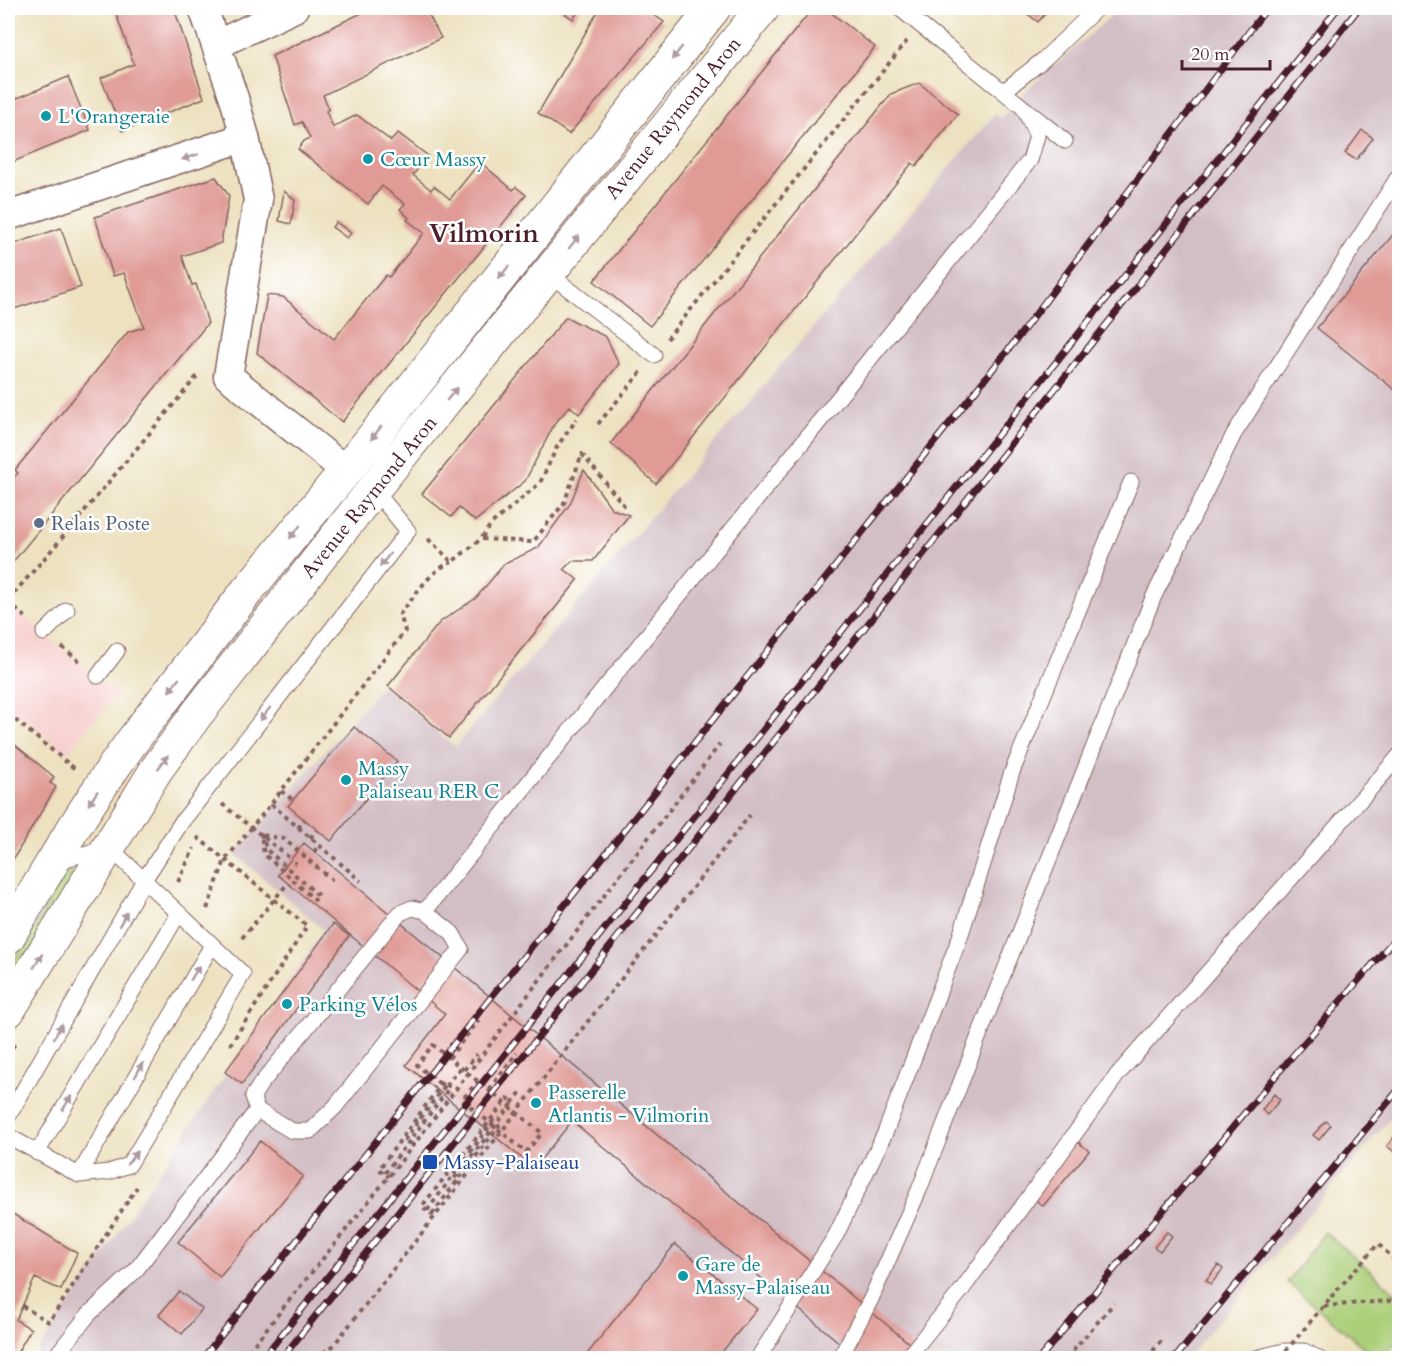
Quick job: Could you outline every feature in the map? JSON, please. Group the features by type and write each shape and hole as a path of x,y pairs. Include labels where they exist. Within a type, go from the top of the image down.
{"street":[{"path":"203,8 245,137 258,200 228,376 372,491"},
{"path":"216,45 294,8"},
{"name":"Avenue Raymond Aron","path":"8,1011 156,770 183,733 372,491 763,8"},
{"path":"707,10 738,37"},
{"name":"Avenue Raymond Aron","path":"8,937 52,862 131,742 247,591 707,10"},
{"path":"8,216 245,137"},
{"path":"271,621 283,586 327,526 338,501 349,485 345,470"}],"lane":[{"path":"899,8 1065,141"},
{"path":"1004,90 1043,60 1097,8"},
{"path":"425,911 1030,160 1036,136 1024,109"},
{"path":"840,1359 871,1299 919,1190 1153,598 1234,434 1400,174"},
{"path":"548,273 654,355"},
{"path":"758,1359 836,1235 885,1133 960,937 1012,772 1131,482"},
{"path":"8,1117 144,880 181,823 408,531 381,498 372,491"},
{"path":"44,633 66,610"},
{"path":"98,676 117,651"},
{"path":"907,1359 961,1291 1118,1074 1400,755"},
{"path":"8,1136 79,1175 109,1172 129,1165 243,974 109,847 52,862"},
{"path":"412,908 425,911 452,933 461,949 335,1107 310,1131 292,1131 257,1110 253,1096 260,1085 400,913 412,908"},
{"path":"38,1153 179,913"},
{"path":"79,1175 212,945"},
{"path":"54,1359 89,1314 136,1270 257,1110"},
{"path":"1256,1359 1284,1351 1304,1351 1318,1359"}],"path":[{"path":"598,424 920,24"},
{"path":"19,612 8,602 195,376 233,345"},
{"path":"207,909 225,860 405,631 400,614 425,583 444,565 452,562 481,539 491,524 540,483 558,446 577,419"},
{"path":"481,539 533,542 564,503 582,454 627,509"},
{"path":"552,518 558,521"},
{"path":"421,533 452,562"},
{"path":"8,714 80,772"},
{"path":"387,1175 413,1146 720,744"},
{"path":"206,790 293,861"},
{"path":"281,791 293,800"},
{"path":"271,804 361,881"},
{"path":"432,1214 460,1186 594,1011 750,815"},
{"path":"298,828 305,819"},
{"path":"181,823 307,926 279,969"},
{"path":"310,838 317,830"},
{"path":"261,834 267,850 318,899 264,854 261,834"},
{"path":"261,834 284,839 333,881"},
{"path":"177,882 199,838"},
{"path":"314,852 319,845"},
{"path":"242,938 288,883"},
{"path":"449,1058 479,1020"},
{"path":"413,1146 405,1139 444,1087 417,1065 433,1045 542,1133 526,1152 493,1121 432,1203 432,1214"},
{"path":"489,1089 517,1053"},
{"path":"472,1067 469,1065 477,1054"},
{"path":"446,1085 472,1060"},
{"path":"316,1359 333,1346 499,1126 462,1100 478,1081"},
{"path":"243,1359 387,1175 450,1087 443,1083 437,1089 379,1169 387,1175"},
{"path":"453,1180 521,1092"},
{"path":"432,1214 422,1206 507,1098 513,1103 495,1125"},
{"path":"516,1098 512,1105 519,1111"},
{"path":"447,1175 460,1186"},
{"path":"1280,1359 1378,1244 1400,1264"},
{"path":"1324,1306 1400,1300"},
{"path":"1067,1359 1114,1303"},
{"path":"1147,1359 1162,1340"}],"shaded area":[{"path":"1120,8 1399,8 1399,1108 1187,1358 33,1358 324,930 235,854 383,685 455,747 995,114 1001,118 1025,91"},
{"path":"13,609 117,693 67,754 8,706 8,616"}],"green space":[{"path":"67,872 73,872 77,878 8,997 8,970 47,906 51,888 59,877"},
{"path":"1325,1232 1399,1296 1399,1339 1383,1358 1376,1358 1287,1282"}],"building":[{"path":"114,8 174,8 204,98 122,131 101,78 134,64"},
{"name":"Cœur Massy","path":"372,8 425,8 441,38 323,95 329,109 326,111 333,127 357,115 391,141 398,133 428,156 413,175 431,190 434,186 450,199 480,162 513,190 516,187 526,195 342,422 257,353 267,295 283,297 334,339 424,233 407,220 409,218 400,209 405,204 382,186 368,204 298,149 304,141 310,138 302,122 295,125 272,56"},
{"path":"557,8 581,8 573,19"},
{"path":"600,8 643,8 664,22 569,134 538,113"},
{"path":"813,8 825,8 875,47 650,326 594,281"},
{"path":"1020,8 1050,8 1038,22"},
{"name":"L'Orangeraie","path":"68,77 90,130 8,164 8,102"},
{"path":"919,83 958,114 916,166 912,163 656,484 611,443 891,94"},
{"path":"1362,130 1373,138 1356,160 1345,153"},
{"path":"216,177 229,196 221,243 182,256 192,285 196,284 208,323 8,568 8,483 18,473 15,470 128,332 144,327 124,273 113,276 95,217"},
{"path":"284,191 295,200 291,224 279,221"},
{"path":"336,222 351,233 347,238 332,227"},
{"path":"1400,226 1400,394 1317,328"},
{"path":"61,228 81,287 8,311 8,246"},
{"path":"566,317 606,337 619,364 579,414 570,406 555,423 525,481 475,521 459,508 451,517 422,494"},
{"path":"584,470 612,509 629,515 593,561 572,561 564,569 578,580 449,738 388,686 440,622 476,598 505,563 538,548 570,504"},
{"name":"Massy Palaiseau RER C","path":"354,727 397,761 331,841 288,806"},
{"path":"8,739 54,777 50,783 56,787 8,868"},
{"name":"Passerelle Atlantis - Vilmorin","path":"304,843 927,1358 858,1358 572,1121 534,1168 406,1065 445,1014 278,875"},
{"name":"Parking Vélos","path":"333,924 349,936 242,1084 225,1072"},
{"path":"1274,1094 1280,1100 1267,1115 1262,1110"},
{"path":"1326,1121 1331,1125 1319,1140 1313,1135"},
{"path":"1400,1129 1400,1153 1398,1155 1387,1146"},
{"path":"260,1141 303,1176 220,1277 178,1242"},
{"path":"1078,1142 1089,1151 1043,1206 1032,1197"},
{"path":"8,1211 77,1253 61,1290 35,1278 16,1320 31,1329 14,1358 8,1358"},
{"path":"1167,1232 1172,1236 1160,1251 1154,1247"},
{"name":"Gare de Massy-Palaiseau","path":"675,1244 757,1309 717,1358 584,1358"},
{"path":"1218,1265 1223,1269 1211,1284 1206,1280"},
{"path":"179,1291 202,1309 182,1334 159,1315"}],"railway":[{"path":"203,1358 1016,340 1267,8"},
{"path":"263,1358 1338,8"},
{"path":"282,1358 1359,8"},
{"path":"1040,1358 1289,1060 1400,933"},
{"path":"1175,1358 1400,1088"}],"place":[{"name":"L'Orangeraie","path":"46,116"},
{"name":"Cœur Massy","path":"368,159"},
{"name":"Relais Poste","path":"39,523"},
{"name":"Massy Palaiseau RER C","path":"346,780"},
{"name":"Parking Vélos","path":"287,1004"},
{"name":"Passerelle Atlantis - Vilmorin","path":"536,1103"},
{"name":"Massy-Palaiseau","path":"430,1162"},
{"name":"Gare de Massy-Palaiseau","path":"683,1276"}],"district":[{"name":"Vilmorin","path":"484,233"}]}
